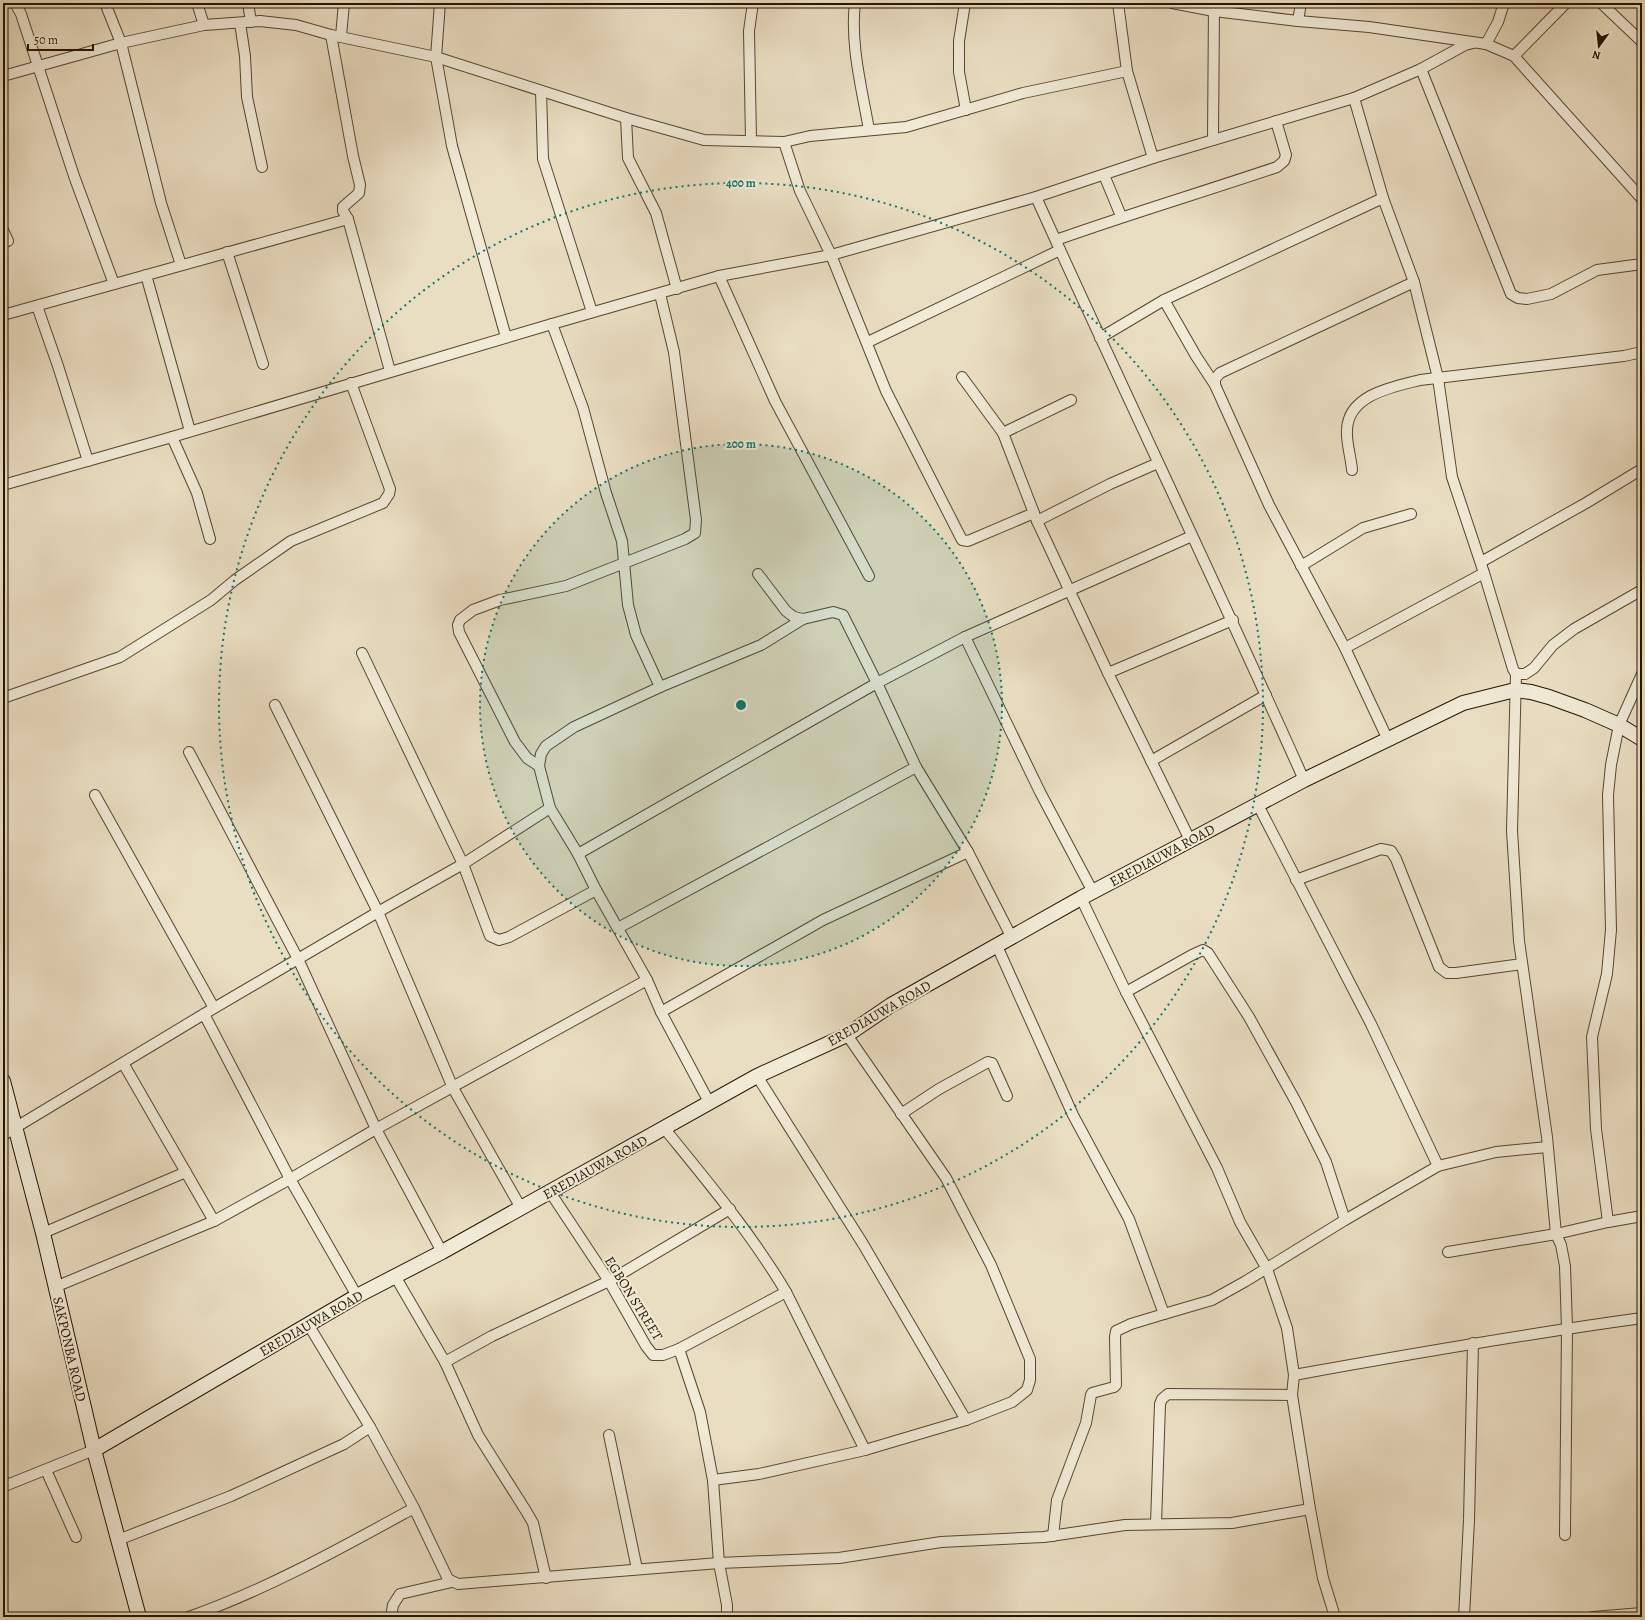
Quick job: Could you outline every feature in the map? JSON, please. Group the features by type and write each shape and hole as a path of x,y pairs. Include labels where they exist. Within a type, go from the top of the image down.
{"street":[{"path":"15,3 21,14 74,176 114,284"},
{"path":"105,3 121,43 161,203 181,265"},
{"path":"197,3 204,25"},
{"path":"248,3 251,22"},
{"path":"344,3 336,35 353,156 360,185 359,193 343,207 343,211 348,219 390,371"},
{"path":"440,3 436,57 452,146 506,337"},
{"path":"751,141 749,31 753,3"},
{"path":"855,3 853,20 858,65 869,130"},
{"path":"965,3 959,41 959,72 966,110"},
{"path":"1118,3 1128,71 1153,158"},
{"path":"1172,3 1214,7 1298,21 1369,27 1486,44 1514,56 1642,199"},
{"path":"1298,21 1301,3"},
{"path":"1486,44 1498,22 1504,3"},
{"path":"1514,56 1566,3"},
{"path":"1601,3 1642,42"},
{"path":"1213,140 1214,7"},
{"path":"3,76 121,43 204,25 260,21 296,25 436,57 626,118 704,140 784,142 810,136 906,127 1023,93 1128,71"},
{"path":"240,23 246,56 247,97 262,167"},
{"path":"3,485 172,437 390,371 719,276 831,255 1036,197 1153,158 1354,98 1421,69 1464,45 1473,43"},
{"path":"1421,69 1511,294 1518,298 1551,294 1597,270 1642,264"},
{"path":"541,91 543,159 592,312"},
{"path":"1354,98 1383,198 1414,282 1438,378 1452,477 1484,573 1513,669 1516,674 1512,831 1522,964 1547,1148 1556,1234 1561,1244 1565,1266 1567,1328 1565,1535"},
{"path":"626,118 628,158 656,213 677,288"},
{"path":"1056,240 1121,216 1198,194 1277,167 1284,160 1286,155 1276,121"},
{"path":"784,142 800,191 831,255 868,342 886,391 962,540 968,541 1035,517 1158,462"},
{"path":"1104,175 1121,216"},
{"path":"1036,197 1192,536 1233,620 1304,780"},
{"path":"1100,338 1164,300 1383,198"},
{"path":"3,315 348,219"},
{"path":"3,230 8,241"},
{"path":"868,342 1060,250"},
{"path":"227,252 263,364"},
{"path":"146,275 190,431"},
{"path":"719,276 775,401 869,576"},
{"path":"1215,385 1215,379 1220,373 1414,282"},
{"path":"539,766 527,758 515,742 464,643 459,632 458,625 460,620 473,610 500,600 566,586 685,539 695,533 696,528 674,352 660,294"},
{"path":"1164,300 1196,356 1215,385 1269,506 1345,648 1388,740"},
{"path":"37,306 88,461"},
{"path":"552,324 583,408 606,493 622,541 628,605 636,635 660,687"},
{"path":"1352,470 1347,430 1352,412 1360,402 1390,388 1420,380 1624,356 1642,352"},
{"path":"962,377 1003,433 1035,517 1108,672 1190,840"},
{"path":"3,698 120,657 211,600 235,580 290,540 383,503 389,494 390,489 351,383"},
{"path":"1003,433 1071,400"},
{"path":"172,437 197,493 210,539"},
{"path":"1480,562 1579,507 1642,469"},
{"path":"1301,566 1363,528 1411,514"},
{"path":"578,854 877,683 965,637 1192,536"},
{"path":"1345,648 1484,573"},
{"path":"758,574 786,611 794,617 803,619"},
{"path":"1516,674 1525,674 1534,668 1552,645 1574,629 1642,590"},
{"path":"709,1102 661,1012 647,980 596,890 578,854 550,808 539,766 542,754 546,746 574,727 660,687 761,645 803,619 834,612 843,615 877,683 916,767 968,852 1012,938"},
{"path":"1108,672 1233,620"},
{"path":"965,637 1040,792 1087,895 1126,992 1217,1168 1240,1222 1267,1269 1287,1328 1294,1375 1292,1395 1310,1509 1323,1578 1336,1617"},
{"path":"362,653 463,864 490,936 499,940 509,937 596,890"},
{"path":"1608,1222 1596,1129 1592,1037 1607,974 1611,930 1608,795 1611,765 1619,725 1642,674"},
{"name":"EREDIAUWA ROAD","path":"94,1450 357,1296 522,1208 757,1076 847,1035 891,1005 1087,895 1304,780 1463,703 1515,690 1549,697 1619,725 1642,739"},
{"path":"1151,761 1266,695"},
{"path":"275,704 378,912 453,1088 522,1208"},
{"path":"189,752 298,959 376,1128 442,1252"},
{"path":"618,928 916,767"},
{"path":"95,795 214,1008"},
{"path":"1258,805 1371,1024 1438,1166"},
{"path":"9,1132 214,1008 463,864 550,808"},
{"path":"1296,880 1381,849 1391,851 1396,859 1439,967 1447,973 1456,973 1522,964"},
{"path":"661,1012 823,920 968,852"},
{"path":"997,946 1073,1115 1129,1219 1164,1314"},
{"path":"1126,992 1192,955 1203,950 1208,953 1249,1017 1296,1102 1326,1162 1345,1220"},
{"path":"55,1287 214,1221 290,1179 376,1128 453,1088 647,980"},
{"path":"204,1014 290,1179 357,1296"},
{"path":"713,1480 759,1474 865,1450 966,1420 1012,1402 1026,1390 1030,1380 1030,1359 991,1265 946,1178 847,1035"},
{"path":"901,1114 939,1089 988,1062 992,1063 1007,1096"},
{"path":"123,1063 214,1221"},
{"path":"757,1076 863,1244 966,1420"},
{"name":"SAKPONBA ROAD","path":"3,1081 9,1132 43,1233 94,1450 139,1617"},
{"path":"664,1128 730,1209 772,1268 786,1292 865,1450"},
{"path":"1053,1536 1057,1500 1086,1423 1091,1395 1092,1393 1114,1387 1116,1384 1116,1331 1132,1324 1212,1300 1267,1269 1345,1220 1438,1166 1496,1152 1547,1148"},
{"path":"43,1233 186,1172"},
{"name":"EGBON STREET","path":"550,1192 609,1282 646,1346 653,1355 663,1355 679,1349 786,1292"},
{"path":"445,1362 492,1336 609,1282 730,1209"},
{"path":"1448,1252 1556,1234 1642,1216"},
{"path":"395,1276 445,1362 478,1435 533,1523 546,1578"},
{"path":"1294,1375 1472,1343 1642,1318"},
{"path":"308,1324 370,1427 414,1508 448,1579 458,1584 720,1563 839,1558 941,1542 1053,1536 1125,1525 1232,1523 1310,1509"},
{"path":"1464,1617 1469,1520 1472,1343"},
{"path":"679,1349 700,1412 713,1480 720,1563 728,1605 727,1617"},
{"path":"1156,1524 1160,1404 1162,1399 1168,1394 1292,1395"},
{"path":"118,1540 231,1496 344,1444 370,1427"},
{"path":"609,1435 637,1569"},
{"path":"4,1484 46,1470 94,1450"},
{"path":"46,1470 76,1537"},
{"path":"189,1617 212,1609 271,1583 371,1532 414,1508"},
{"path":"391,1617 393,1605 400,1594 452,1582"},
{"path":"1593,1617 1642,1612"}]}
